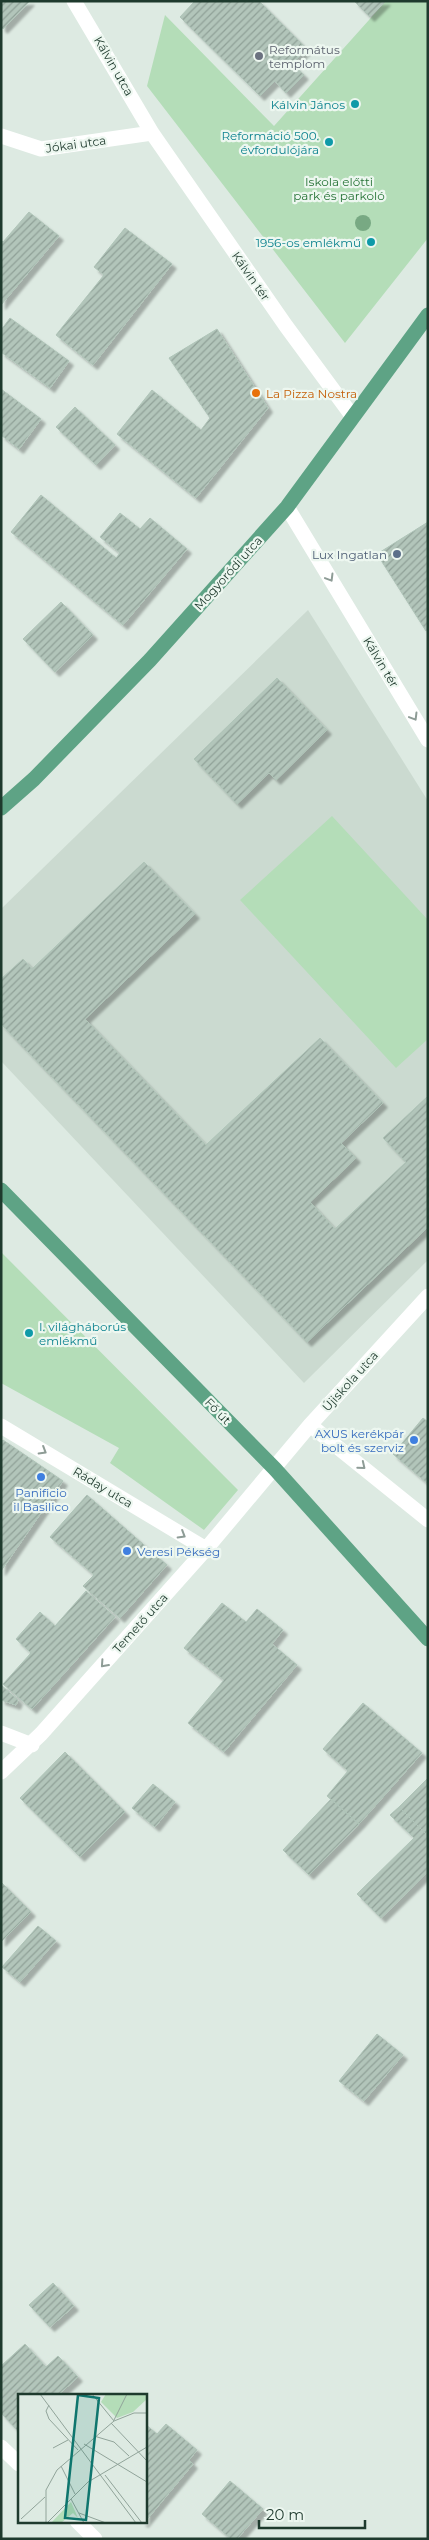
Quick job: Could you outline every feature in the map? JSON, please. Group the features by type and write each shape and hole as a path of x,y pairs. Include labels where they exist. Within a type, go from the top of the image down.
{"main road":[{"name":"Mogyoródi utca","path":"1,808 34,779 150,660 287,507 428,315"},
{"name":"Fő út","path":"1,1190 275,1469 428,1639"}],"street":[{"name":"Kálvin utca","path":"74,1 94,31 152,133"},
{"name":"Jókai utca","path":"1,136 41,149 152,133"},
{"name":"Kálvin tér","path":"152,133 286,326 353,416"},
{"name":"Kálvin tér","path":"287,507 428,740"},
{"name":"Újiskola utca","path":"275,1469 310,1424 428,1296"},
{"path":"310,1424 428,1520"},
{"name":"Ráday utca","path":"1,1426 206,1548"},
{"name":"Temető utca","path":"1,1772 32,1745 275,1469"},
{"path":"1,1733 32,1745"},
{"path":"1,2447 18,2463"},
{"path":"78,2522 95,2539"}],"shaded area":[{"path":"308,610 428,801 428,1260 304,1383 1,1061 1,909"}],"green space":[{"name":"Iskola előtti park és parkoló","path":"386,1 428,1 428,238 345,343 147,86 165,15 274,126"},
{"path":"332,816 428,920 428,1039 396,1068 240,900"},
{"path":"1,1252 238,1490 204,1530 110,1463 119,1448 1,1383"}],"building":[{"path":"1,1 30,1 3,29 1,27"},
{"name":"Református templom","path":"195,1 259,1 307,49 292,64 304,75 286,93 275,81 260,96 180,17"},
{"path":"354,1 386,1 370,17"},
{"path":"29,212 59,236 1,305 1,240 3,242"},
{"path":"125,228 172,264 93,365 56,335 104,275 94,267"},
{"path":"10,318 69,361 50,388 1,352 1,330"},
{"path":"217,329 268,408 196,498 117,434 152,390 201,430 210,418 169,358"},
{"path":"1,389 41,419 19,449 1,435"},
{"path":"75,407 115,445 96,465 56,427"},
{"path":"41,495 116,558 120,553 100,537 120,513 140,529 150,518 187,549 123,625 11,532"},
{"path":"428,522 428,629 426,631 377,554"},
{"path":"61,602 93,635 55,672 23,639"},
{"path":"277,678 327,730 276,780 269,773 237,804 194,759"},
{"path":"144,862 195,914 85,1019 206,1145 320,1038 383,1103 341,1143 356,1158 310,1202 335,1229 406,1162 383,1138 428,1096 428,1227 307,1342 1,1024 1,979 23,959 32,969"},
{"path":"423,1418 428,1422 428,1484 393,1454"},
{"path":"3,1440 63,1481 1,1571 1,1442"},
{"path":"87,1495 167,1565 120,1618 83,1586 94,1575 50,1537"},
{"path":"86,1591 115,1617 32,1709 3,1684 31,1653 16,1639 40,1612 55,1626"},
{"path":"222,1603 246,1622 257,1609 283,1630 272,1644 297,1665 224,1752 188,1723 224,1680 184,1648"},
{"path":"1,1685 18,1700 16,1705 1,1700"},
{"path":"363,1703 422,1753 359,1824 327,1796 348,1771 323,1749"},
{"path":"65,1752 125,1812 80,1857 20,1798"},
{"path":"428,1778 428,1836 399,1807"},
{"path":"153,1784 175,1802 155,1827 132,1808"},
{"path":"331,1799 359,1824 309,1875 283,1850"},
{"path":"399,1807 428,1836 428,1872 381,1918 357,1894 414,1838 390,1815"},
{"path":"1,1882 31,1912 1,1942"},
{"path":"38,1926 56,1941 20,1982 2,1967"},
{"path":"377,2034 403,2055 364,2101 339,2081"},
{"path":"53,2283 74,2306 50,2327 29,2305"},
{"path":"25,2344 46,2367 58,2356 78,2377 59,2394 18,2394 18,2431 1,2413 1,2366"},
{"path":"166,2424 197,2450 189,2460 193,2464 146,2521 146,2425 157,2434"},
{"path":"230,2481 263,2509 237,2539 231,2539 202,2514"}],"place":[{"name":"Református templom","path":"259,56"},
{"name":"Kálvin János","path":"355,104"},
{"name":"Reformáció 500. évfordulójára","path":"329,142"},
{"name":"1956-os emlékmű","path":"371,242"},
{"name":"La Pizza Nostra","path":"256,393"},
{"name":"Lux Ingatlan","path":"397,554"},
{"name":"I. világháborús emlékmű","path":"29,1333"},
{"name":"AXUS kerékpár bolt és szerviz","path":"414,1440"},
{"name":"Panificio il Basilico","path":"41,1477"},
{"name":"Veresi Pékség","path":"127,1551"}]}
